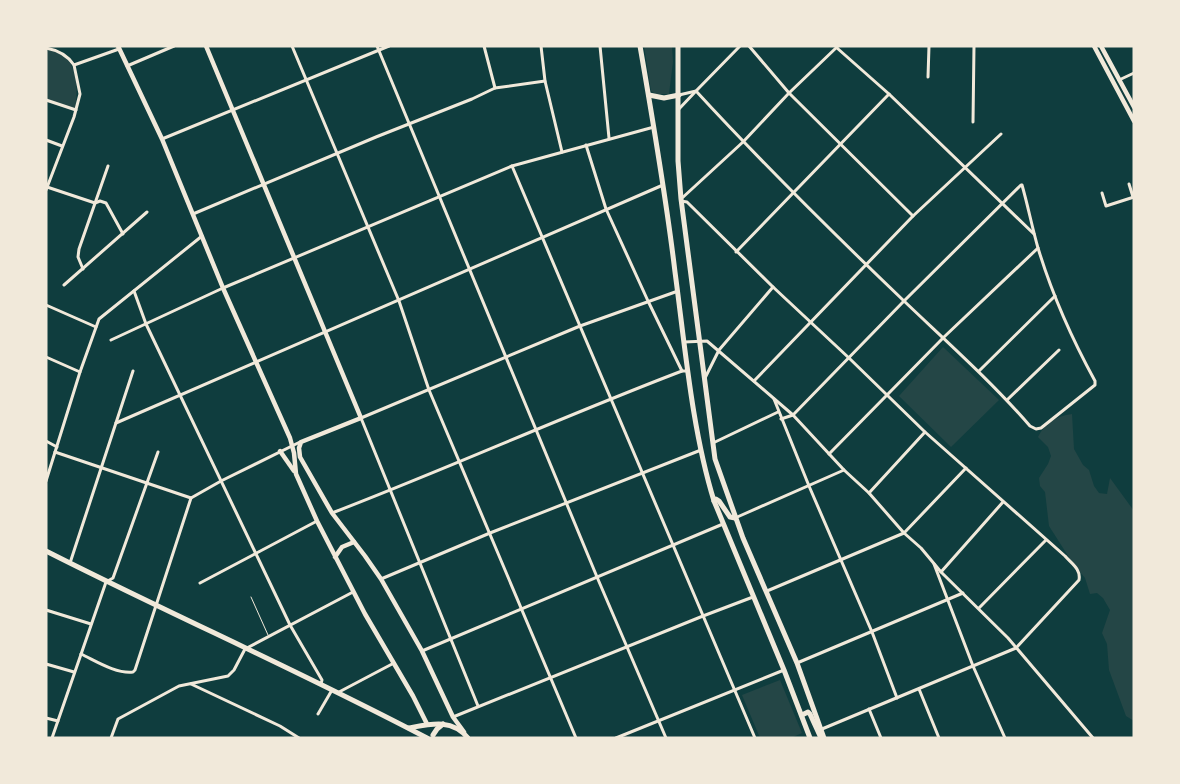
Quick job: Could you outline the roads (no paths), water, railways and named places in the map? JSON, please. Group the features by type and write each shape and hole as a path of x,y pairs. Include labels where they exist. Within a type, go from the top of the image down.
{"main road":[{"path":"206,46 360,418 300,442 290,438"},
{"path":"640,46 664,185 688,371 701,450 714,501 810,738"},
{"path":"678,46 678,161 681,200 712,444 735,518 797,663 822,729 823,738"},
{"path":"1094,46 1134,120"},
{"path":"1101,46 1134,107"},
{"path":"119,48 162,139 223,288 290,438 296,474"},
{"path":"649,95 664,98 679,95"},
{"path":"300,442 299,451 303,464 332,514 381,579 422,651 453,717 467,737"},
{"path":"280,451 296,474 335,557 434,736"},
{"path":"714,501 716,499 719,501 730,517 735,518"},
{"path":"730,540 743,538"},
{"path":"335,557 342,547 354,542"},
{"path":"46,550 106,582 333,689 427,738"},
{"path":"802,715 808,712 810,714 823,738"},
{"path":"408,728 444,723 452,725 467,737"},
{"path":"434,736 437,729 444,723"}],"street":[{"path":"127,66 174,46"},
{"path":"292,46 399,301 430,390 576,738"},
{"path":"162,139 306,80 378,48 389,46"},
{"path":"484,46 495,88"},
{"path":"541,46 545,81 562,152"},
{"path":"600,46 609,138"},
{"path":"678,110 740,46"},
{"path":"749,46 789,93 914,216"},
{"path":"928,78 929,46"},
{"path":"973,122 974,46"},
{"path":"822,729 1016,648 1079,580 1078,570 925,432 773,288 687,202 681,200 743,142 789,93 837,47 890,94 1035,235"},
{"path":"74,65 119,48"},
{"path":"378,48 566,503 666,738"},
{"path":"46,49 64,55 74,65 80,94 76,110 47,188 95,203 100,201 106,203 123,234"},
{"path":"1119,80 1134,72"},
{"path":"193,214 495,88 545,81"},
{"path":"679,95 696,91"},
{"path":"696,91 743,142 904,301 979,371 1030,426 1036,429 1041,428 1095,385 1095,381 1072,338 1055,295 1038,248 1022,185 904,301 793,415 781,419"},
{"path":"736,252 890,94"},
{"path":"46,100 76,110"},
{"path":"111,340 223,288 512,166 655,126"},
{"path":"754,381 914,216 1001,134"},
{"path":"46,140 62,146"},
{"path":"586,145 606,210 682,371"},
{"path":"82,269 78,257 108,166"},
{"path":"512,166 755,738"},
{"path":"1102,193 1106,206 1134,197 1129,184"},
{"path":"116,423 325,331 399,301 469,268 664,185"},
{"path":"64,285 147,212"},
{"path":"46,481 80,372 99,319 202,236"},
{"path":"829,454 886,395 1038,248"},
{"path":"705,378 719,350 773,288"},
{"path":"134,291 146,324 290,625 322,680 321,684"},
{"path":"478,706 360,418 580,326 678,291"},
{"path":"979,371 1055,295"},
{"path":"46,305 96,327"},
{"path":"684,342 708,341 793,415 941,572 979,608 1093,738"},
{"path":"1007,400 1059,350"},
{"path":"46,357 80,372"},
{"path":"70,563 133,371"},
{"path":"332,514 611,399 682,371 688,371"},
{"path":"773,398 872,632 897,698"},
{"path":"712,444 778,412"},
{"path":"868,493 925,432"},
{"path":"46,441 57,447"},
{"path":"81,654 118,670 133,672 191,498 300,442"},
{"path":"381,579 490,533 701,450"},
{"path":"55,452 191,498"},
{"path":"52,738 106,582 113,578 158,452"},
{"path":"767,591 904,532 966,468"},
{"path":"735,518 844,470"},
{"path":"941,572 1003,502"},
{"path":"200,583 317,521"},
{"path":"422,651 724,524"},
{"path":"979,608 1046,540"},
{"path":"932,561 1005,738"},
{"path":"111,738 118,719 179,686 228,676 234,670 245,648 354,591"},
{"path":"797,663 963,593"},
{"path":"453,717 627,646 754,597"},
{"path":"46,610 91,624"},
{"path":"339,692 394,663"},
{"path":"46,664 74,672"},
{"path":"616,738 784,670"},
{"path":"190,683 280,726 299,738"},
{"path":"318,714 333,689"},
{"path":"919,689 939,738"},
{"path":"869,710 881,738"},
{"path":"46,718 58,721"}],"lane":[{"path":"252,597 269,636"}]}
